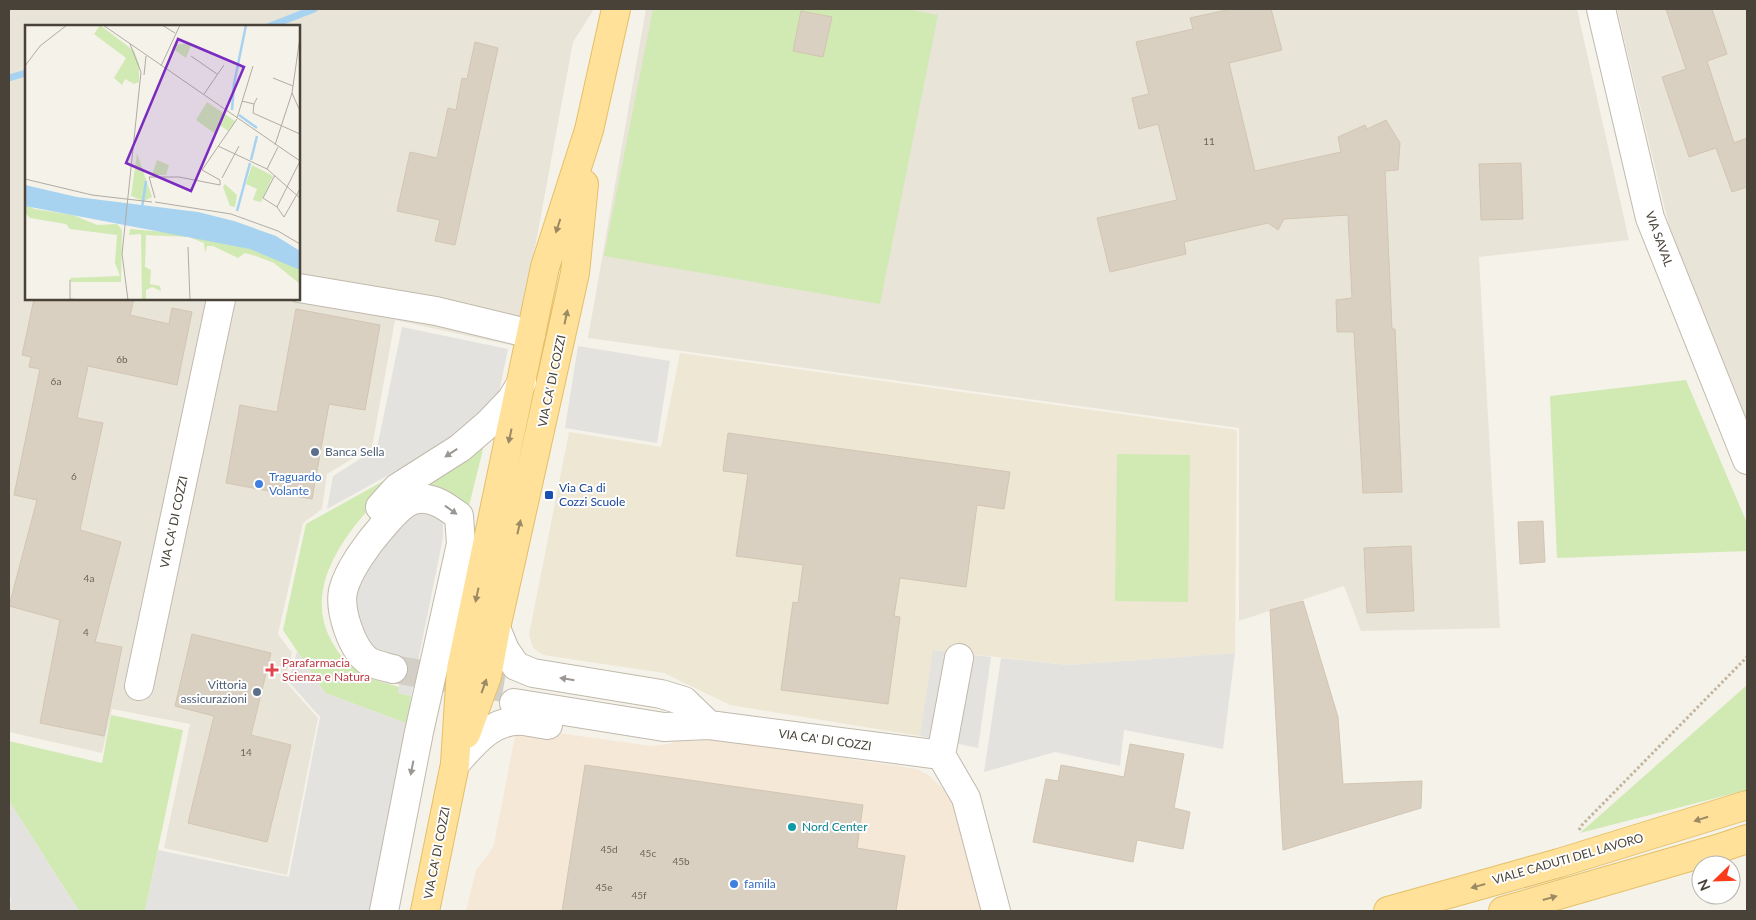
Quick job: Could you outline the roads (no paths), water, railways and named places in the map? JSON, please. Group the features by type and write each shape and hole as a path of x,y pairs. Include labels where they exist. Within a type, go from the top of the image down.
{"main road":[{"name":"VIA CA' DI COZZI","path":"425,911 455,764 461,669 545,267 589,130 616,9"},
{"name":"VIA CA' DI COZZI","path":"455,764 487,676 575,273 589,130"},
{"name":"VIALE CADUTI DEL LAVORO","path":"1388,911 1559,863 1747,805"},
{"path":"1503,911 1717,849 1747,838"},
{"path":"435,861 439,911"}],"street":[{"name":"VIA SAVAL","path":"1601,9 1650,218 1747,460"},
{"path":"300,288 436,310 532,334"},
{"name":"VIA CA' DI COZZI","path":"140,686 221,300"},
{"name":"VIA CA' DI COZZI","path":"384,911 419,732 461,544 459,516 446,506 427,499 416,499 406,503 390,517 369,542 343,592 344,611 351,639 359,652 370,662 394,676 364,672 350,658 338,642 331,614 330,596 338,574 372,516 397,488 460,448 488,424 511,400 522,382"},
{"name":"VIA CA' DI COZZI","path":"419,732 461,669 444,619"},
{"path":"455,764 483,734 501,723 523,720 637,742 675,741 709,725 684,701 669,696 533,673 516,666 505,650 496,628"},
{"path":"959,658 941,755 966,798 996,911"},
{"name":"VIA CA' DI COZZI","path":"515,696 664,727 709,725 941,755"}],"waterway":[{"path":"273,25 314,9"},
{"path":"9,78 25,73"}],"tunnel":[{"path":"393,669 516,690"}],"place":[{"name":"Banca Sella","path":"315,452"},
{"name":"Traguardo Volante","path":"259,484"},
{"name":"Via Ca di Cozzi Scuole","path":"549,495"},
{"name":"Parafarmacia Scienza e Natura","path":"272,670"},
{"name":"Vittoria assicurazioni","path":"257,692"},
{"name":"Nord Center","path":"792,827"},
{"name":"famila","path":"734,884"}]}
